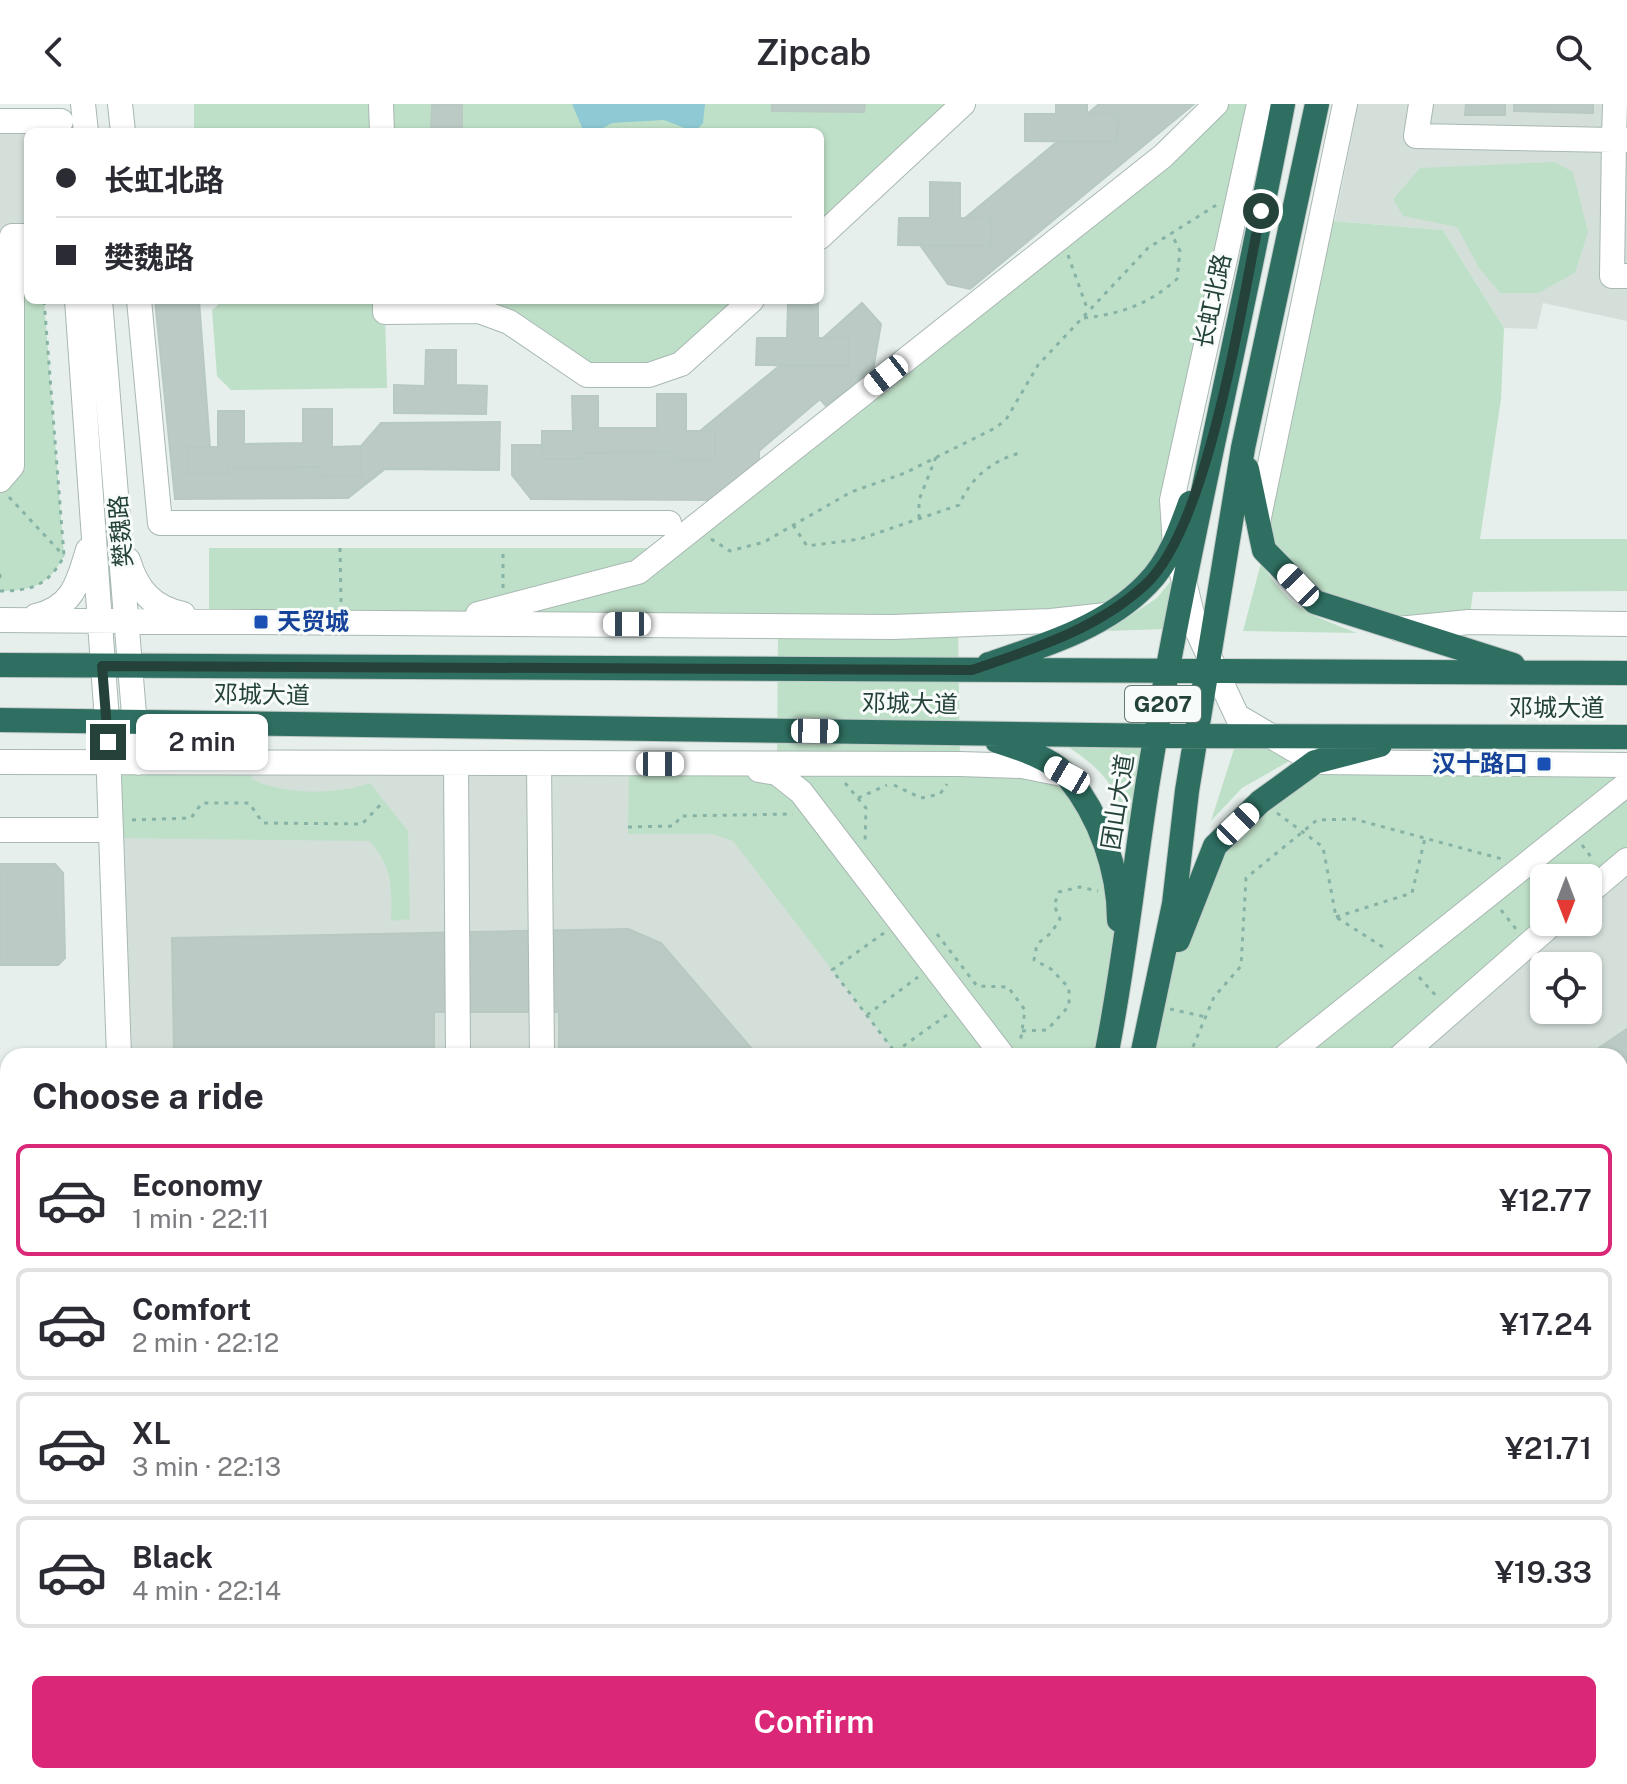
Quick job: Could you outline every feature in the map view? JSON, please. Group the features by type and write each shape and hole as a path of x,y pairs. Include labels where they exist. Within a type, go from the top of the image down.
{"highway":[{"name":"长虹北路","path":"1201,510 1210,451 1283,104"},
{"name":"G207","path":"1144,1048 1174,904 1195,736 1243,448 1317,104"},
{"path":"1243,448 1264,550 1315,602 1538,673"},
{"path":"972,670 1055,642 1106,615 1147,584 1175,545 1210,451"},
{"name":"团山大道","path":"1108,1048 1157,736 1201,510"},
{"name":"邓城大道","path":"0,665 1627,673"},
{"name":"邓城大道","path":"0,720 1157,736 1627,737"},
{"path":"968,733 1021,748 1067,775 1103,836 1119,897 1118,995"},
{"path":"1155,999 1215,846 1260,802 1315,762 1417,736"}],"street":[{"path":"83,104 86,128"},
{"path":"120,104 123,128"},
{"path":"381,104 382,128"},
{"path":"824,233 963,104"},
{"path":"446,623 638,572 1163,156 1216,104"},
{"path":"1259,104 1172,500 1175,545 1195,626 1237,716 1315,762 1627,765"},
{"path":"1258,522 1345,104"},
{"path":"1421,104 1416,136 1620,140"},
{"path":"1615,104 1620,140 1612,276 1627,276"},
{"path":"0,121 61,119"},
{"path":"0,480 12,466 12,236 24,236"},
{"name":"樊魏路","path":"77,304 107,721 119,1048"},
{"name":"樊魏路","path":"100,304 138,763"},
{"path":"139,304 160,523 669,523"},
{"path":"385,304 385,312 479,311 509,322 587,375 649,375 681,364 748,304"},
{"path":"10,620 57,611 77,585 93,532"},
{"path":"121,535 131,570 148,600 161,610 225,621"},
{"path":"10,620 893,627 1051,621 1106,615"},
{"path":"1393,629 1469,622 1627,624"},
{"path":"0,762 960,764 1022,766 1067,775"},
{"path":"456,763 458,1048"},
{"path":"539,764 542,1048"},
{"path":"721,764 777,773 801,792 997,1048"},
{"path":"1296,1048 1627,784"},
{"path":"0,830 111,825"},
{"path":"1602,880 1627,860"},
{"path":"1410,1048 1538,936"}],"path":[{"path":"694,528 730,551 764,542 851,492 905,473 997,427 1007,418 1038,365 1148,248 1241,189"},
{"path":"1081,318 1131,309 1161,294 1177,279 1180,251 1171,233"},
{"path":"1061,237 1088,311"},
{"path":"0,591 39,587 55,574 64,556 44,304"},
{"path":"793,525 807,546 860,539 959,505 969,483 1001,458 1019,453"},
{"path":"919,518 919,500 936,457"},
{"path":"0,488 64,556"},
{"path":"340,548 342,622"},
{"path":"502,608 503,548"},
{"path":"0,574 0,584"},
{"path":"858,798 892,784 921,798 940,794 960,764"},
{"path":"843,781 866,808 865,844"},
{"path":"111,825 191,818 202,803 249,803 263,823 362,824 384,801"},
{"path":"1260,802 1323,847 1336,917 1405,961 1451,1013"},
{"path":"628,827 674,826 681,816 817,813"},
{"path":"1192,1048 1214,997 1241,966 1246,878 1317,820 1354,819 1525,865"},
{"path":"1570,830 1607,876"},
{"path":"1336,917 1412,893 1425,838"},
{"path":"1022,1031 1047,1030 1069,1006 1069,988 1051,969 1034,960 1037,944 1051,933 1060,919 1054,905 1059,892 1080,887 1119,897"},
{"path":"1489,894 1529,944"},
{"path":"892,1048 832,970 900,921"},
{"path":"931,927 977,986 1008,987 1025,1010 1020,1048"},
{"path":"867,1015 934,965"},
{"path":"1155,999 1206,1017"},
{"path":"905,1048 963,1003"}],"shaded area":[{"path":"1358,104 1627,104 1627,321 1543,303 1537,329 1504,328 1443,230 1335,221"},
{"path":"0,121 24,130 24,271 0,480"},
{"path":"109,762 721,764 995,1048 119,1048"},
{"path":"1627,784 1627,1048 1296,1048"}],"green space":[{"path":"194,104 963,104 824,233 824,128 194,128"},
{"path":"1216,104 1259,104 1175,545 1106,615 958,625 960,764 1067,775 1119,897 1107,1048 892,1048 733,841 712,834 628,834 629,764 777,772 778,626 209,618 209,548 668,548"},
{"path":"1554,162 1573,172 1588,232 1575,273 1538,293 1500,293 1479,268 1457,227 1403,216 1393,199 1420,168"},
{"path":"1321,220 1443,230 1504,328 1501,399 1480,539 1627,539 1627,591 1473,592 1469,622 1393,629 1315,602 1264,550"},
{"path":"12,236 24,236 24,304 44,304 64,556 46,580 30,588 0,591 0,480"},
{"path":"219,304 747,304 681,364 587,375 509,322 385,312 387,388 231,390 217,376 212,310"},
{"path":"1261,563 1292,601 1325,620 1357,633 1243,631"},
{"path":"1183,566 1166,629 1107,631 1157,598"},
{"path":"1060,741 1146,746 1130,833 1106,779 1088,761"},
{"path":"1235,746 1316,746 1242,788 1211,821"},
{"path":"109,762 251,763 252,779 279,788 310,792 342,790 370,783 408,831 410,919 391,921 387,869 369,841 112,838"},
{"path":"1315,762 1627,765 1627,860 1602,872 1602,864 1530,864 1530,935 1410,1048 1144,1048 1157,992 1215,846"}],"water":[{"path":"572,104 705,104 703,123 699,128 685,128 664,120 582,128"}],"building":[{"path":"772,104 865,104 864,112 772,111"},
{"path":"1056,104 1087,104 1087,114 1118,114 1117,142 1025,141 1025,114 1056,114"},
{"path":"1099,104 1194,104 970,289 948,284 920,245 991,246 991,218 965,218 1058,141 1117,142 1118,114 1087,114"},
{"path":"1466,104 1505,104 1505,115 1465,115"},
{"path":"1514,104 1593,104 1593,113 1514,111"},
{"path":"432,105 462,105 462,128 431,128"},
{"path":"930,182 960,183 960,218 991,218 991,246 898,245 899,218 930,218"},
{"path":"862,303 881,324 873,370 826,406 820,399 759,451 759,468 718,500 531,499 512,475 512,445 542,445 542,459 583,459 583,453 674,452 675,461 715,460 715,431 700,431 779,366 849,366 849,338 823,338"},
{"path":"155,304 199,304 210,447 188,447 188,474 228,474 228,468 320,467 320,476 361,476 361,446 381,423 500,422 499,470 385,469 348,498 175,499"},
{"path":"788,304 818,304 818,338 849,338 849,366 756,365 757,338 787,338"},
{"path":"426,350 456,350 456,385 487,386 486,414 394,413 394,385 425,386"},
{"path":"657,394 686,394 686,431 715,431 715,460 675,461 674,452 583,453 583,459 542,459 542,431 573,431 572,396 598,396 598,428 657,428"},
{"path":"303,409 332,409 332,447 361,446 361,476 320,476 320,467 228,468 228,474 188,474 188,447 218,447 218,411 244,411 244,444 303,443"},
{"path":"0,864 55,864 63,873 65,958 58,965 0,965"},
{"path":"628,929 661,943 751,1048 559,1048 559,1012 434,1012 434,1048 174,1048 172,938"},
{"path":"1627,1029 1627,1048 1599,1048"}],"place":[{"name":"天贸城","path":"261,622"},
{"name":"汉十路口","path":"1544,764"}],"route":[{"path":"108,742 102,666 972,670 1055,642 1106,615 1147,584 1175,545 1210,451 1261,211"}]}
